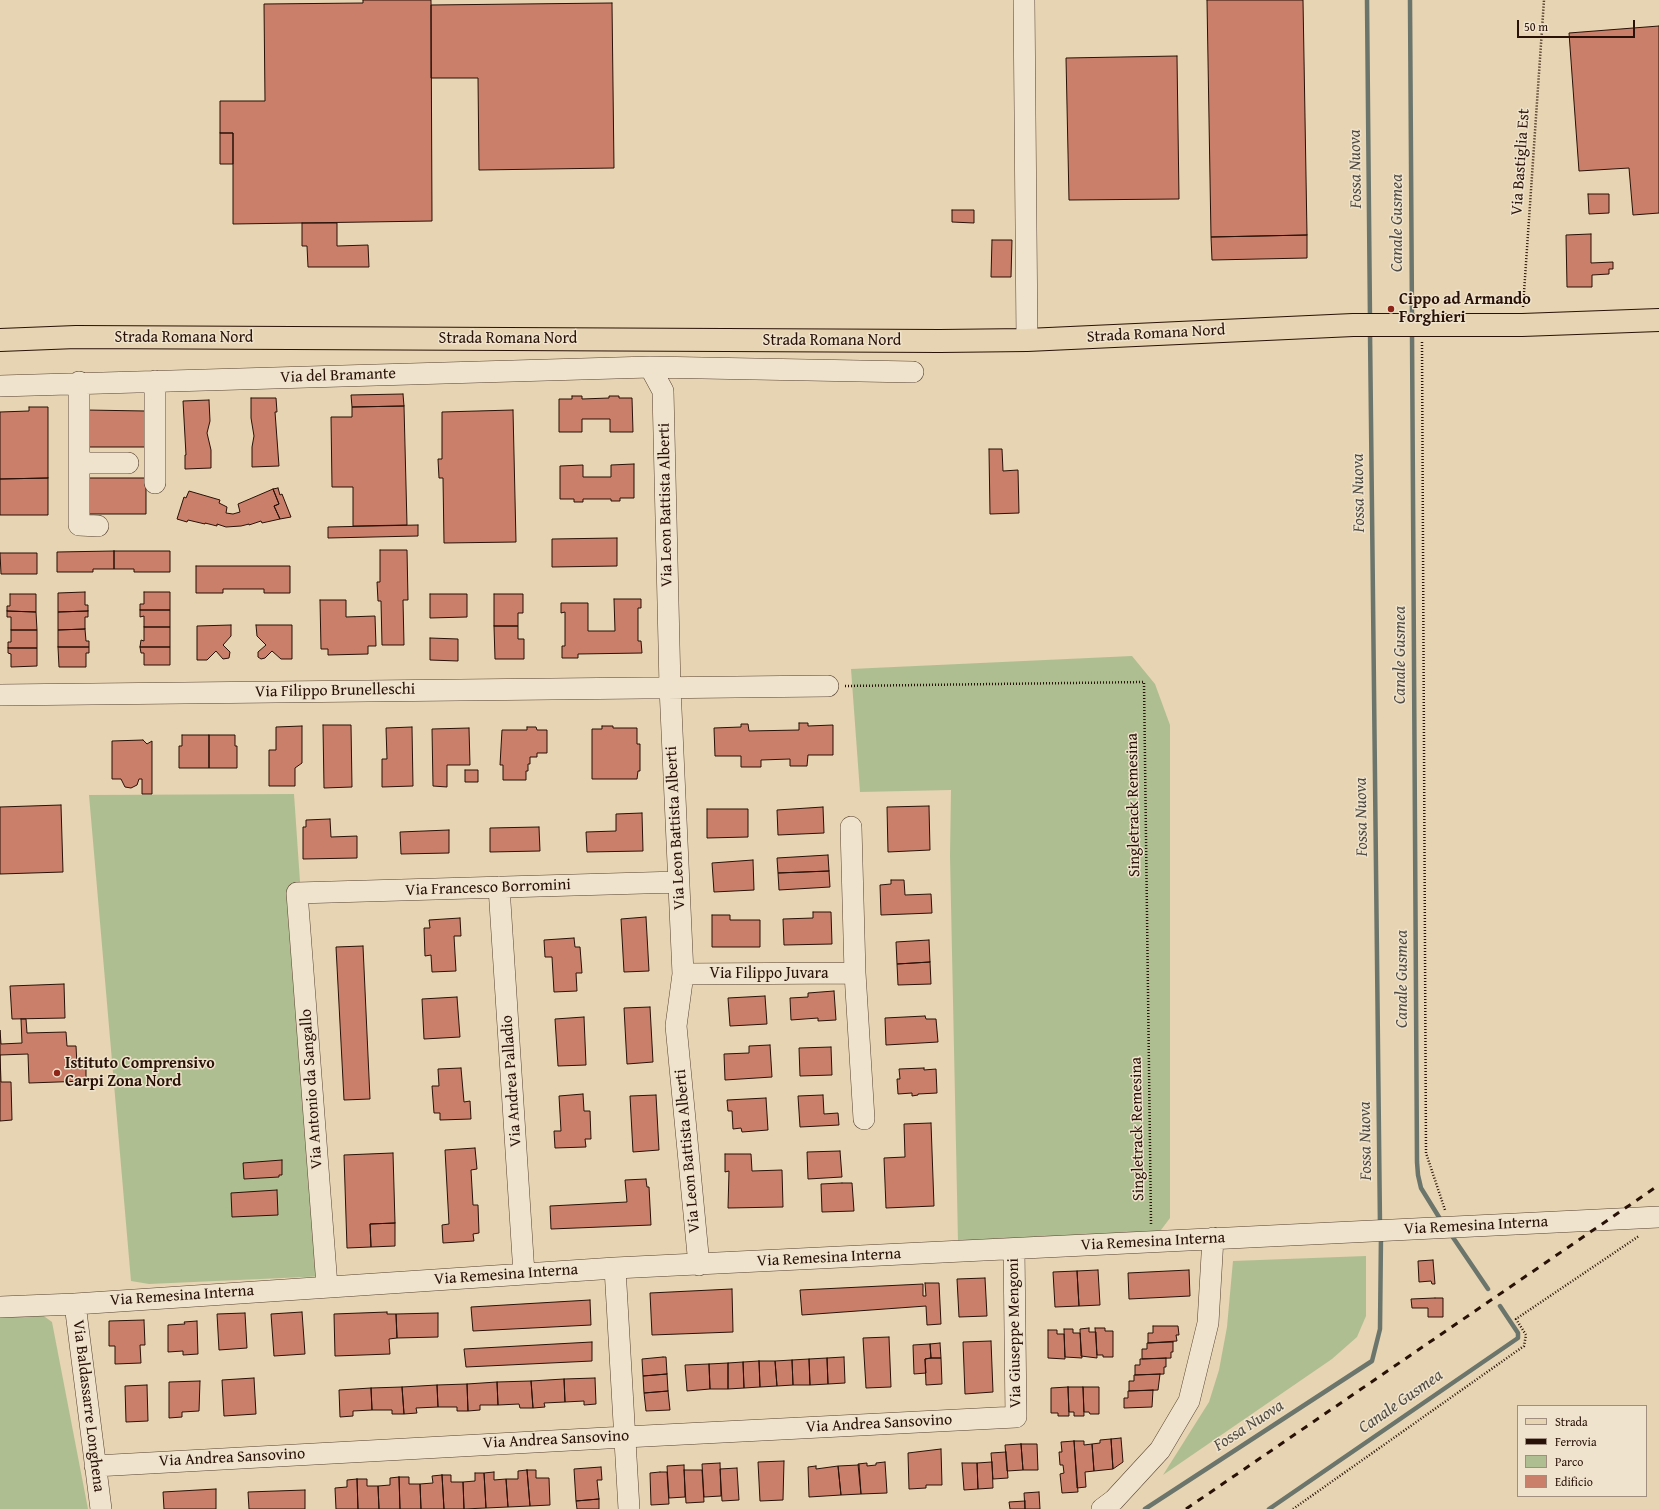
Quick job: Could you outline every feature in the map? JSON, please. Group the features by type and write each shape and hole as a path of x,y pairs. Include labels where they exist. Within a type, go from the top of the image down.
{"main road":[{"name":"Strada Romana Nord","path":"1,340 76,337 932,341 1027,340 1353,325 1522,325 1659,320"}],"street":[{"path":"1024,0 1027,340"},
{"name":"Via del Bramante","path":"0,386 79,382 650,368 913,372"},
{"name":"Via Leon Battista Alberti","path":"650,368 663,391 670,687 683,974 676,1026 699,1265"},
{"path":"155,381 155,483"},
{"path":"79,382 79,525 98,526"},
{"path":"79,463 128,462"},
{"name":"Via Filippo Brunelleschi","path":"0,695 828,686"},
{"path":"851,827 855,973 864,1119"},
{"name":"Via Francesco Borromini","path":"297,893 678,882"},
{"name":"Via Andrea Palladio","path":"499,887 524,1274"},
{"name":"Via Antonio da Sangallo","path":"297,893 327,1286"},
{"name":"Via Filippo Juvara","path":"683,974 855,973"},
{"name":"Via Remesina Interna","path":"0,1307 75,1304 615,1268 699,1265 1212,1238 1365,1232 1444,1224 1652,1217"},
{"path":"1102,1509 1114,1500 1160,1450 1189,1401 1208,1323 1212,1238"},
{"name":"Via Giuseppe Mengoni","path":"1014,1249 1016,1417"},
{"path":"615,1268 629,1509"},
{"name":"Via Baldassarre Longhena","path":"75,1304 101,1509"},
{"name":"Via Andrea Sansovino","path":"95,1466 625,1436 1016,1417"}],"path":[{"name":"Via Bastiglia Est","path":"1522,325 1544,0"},
{"path":"1422,324 1426,1153 1444,1224"},
{"name":"Singletrack Remesina","path":"828,686 1144,682 1151,1242"},
{"path":"1293,1509 1524,1346 1526,1335 1516,1319 1641,1235 1652,1217"}],"green space":[{"path":"1132,656 1155,684 1170,725 1170,1218 1155,1238 958,1242 950,856 951,790 860,792 851,669"},
{"path":"294,794 327,1276 149,1284 131,1281 89,795"},
{"path":"1366,1256 1366,1316 1357,1337 1332,1359 1163,1475 1209,1402 1219,1370 1227,1327 1233,1261"},
{"path":"41,1314 52,1322 88,1509 0,1509 0,1317"}],"building":[{"path":"363,0 431,0 432,221 233,224 233,133 220,133 220,101 265,101 264,4 363,3"},
{"path":"1207,0 1303,0 1307,235 1211,237"},
{"path":"612,3 614,168 479,170 478,78 431,78 431,5"},
{"path":"1659,26 1659,213 1633,215 1629,168 1579,171 1569,33"},
{"path":"1177,56 1179,199 1069,200 1066,58"},
{"path":"220,133 233,133 233,164 220,164"},
{"path":"1588,194 1609,194 1609,213 1589,214"},
{"path":"952,210 974,210 974,223 952,222"},
{"path":"302,223 337,223 337,246 368,245 369,267 308,267 307,246 302,246"},
{"path":"1591,234 1591,263 1613,262 1613,269 1609,269 1609,274 1592,275 1592,287 1567,287 1566,235"},
{"path":"1307,235 1307,258 1212,260 1211,237"},
{"path":"992,240 1012,240 1011,277 991,277"},
{"path":"403,394 404,406 352,407 351,395"},
{"path":"572,396 582,396 582,399 609,398 609,396 632,398 633,432 610,432 610,419 582,419 582,432 559,432 559,399 572,399"},
{"path":"251,398 276,398 277,412 275,412 279,466 252,467 252,447 254,436 251,418"},
{"path":"209,400 210,421 207,433 211,450 211,468 185,469 186,455 183,401"},
{"path":"404,406 407,525 353,526 353,487 332,487 331,417 352,417 352,407"},
{"path":"29,407 48,407 48,478 0,479 0,412 29,411"},
{"path":"86,410 145,411 145,447 85,447"},
{"path":"513,410 516,542 444,543 443,478 439,478 438,459 442,459 442,412"},
{"path":"989,449 1002,449 1003,471 1018,470 1019,513 990,514"},
{"path":"634,464 634,498 620,498 620,501 611,501 611,499 583,499 583,502 574,502 574,499 560,499 560,466 583,465 583,477 611,477 611,465"},
{"path":"48,478 48,515 0,515 0,479"},
{"path":"86,478 146,478 146,514 86,514"},
{"path":"278,488 291,517 280,519 274,506 279,504 273,489"},
{"path":"273,489 279,504 274,506 280,519 262,523 261,521 249,525 226,527 217,524 217,526 188,520 187,522 177,519 184,497 186,498 189,491 220,500 219,503 227,507 226,513 233,514 240,512 238,504"},
{"path":"418,525 418,536 328,538 328,527"},
{"path":"617,538 617,566 552,567 552,539"},
{"path":"380,550 407,550 408,600 403,600 404,645 382,645 381,601 378,601 377,582 380,582"},
{"path":"114,551 170,551 170,572 134,572 134,569 114,569"},
{"path":"114,551 114,569 93,569 93,572 57,572 57,552"},
{"path":"0,553 37,553 37,574 1,574"},
{"path":"196,566 290,566 290,593 264,593 264,589 223,589 223,593 196,593"},
{"path":"85,592 85,605 88,605 88,611 58,612 58,593"},
{"path":"144,592 170,592 170,610 140,610 140,604 144,604"},
{"path":"10,594 36,594 36,612 7,611 7,606 10,606"},
{"path":"430,594 467,594 467,617 430,618"},
{"path":"494,594 523,594 523,613 518,613 518,626 494,626"},
{"path":"614,599 641,599 641,608 638,608 638,641 641,641 642,653 578,654 578,658 562,658 562,646 565,646 565,612 561,613 561,603 588,603 588,631 615,631"},
{"path":"320,600 346,600 346,617 375,616 376,646 368,646 368,654 328,655 328,649 321,649"},
{"path":"140,610 170,610 170,627 144,627 144,616 140,617"},
{"path":"7,611 36,612 37,630 11,630 11,617 7,617"},
{"path":"88,611 88,617 85,617 85,629 58,630 58,612"},
{"path":"231,625 231,636 223,645 230,652 229,658 223,659 216,651 207,660 197,660 197,626"},
{"path":"256,625 292,625 292,659 281,659 272,651 265,658 261,659 258,657 258,652 266,645 257,636"},
{"path":"494,626 518,626 518,639 524,639 524,659 495,659"},
{"path":"144,627 170,627 170,647 140,647 141,640 144,641"},
{"path":"85,629 86,641 89,641 89,647 58,647 58,630"},
{"path":"11,630 37,630 37,648 8,648 8,642 11,642"},
{"path":"430,638 458,639 458,661 430,660"},
{"path":"58,647 89,647 89,653 86,653 86,667 59,667"},
{"path":"140,647 170,647 170,665 144,665 144,653 141,653"},
{"path":"8,648 37,648 37,666 11,667 11,654 8,653"},
{"path":"799,723 808,723 808,726 833,725 833,755 808,755 807,766 790,766 790,759 761,760 761,767 741,767 741,756 715,756 714,728 741,727 741,724 748,724 749,731 799,730"},
{"path":"323,725 351,725 352,787 324,788"},
{"path":"302,726 302,763 295,768 295,786 269,786 269,750 276,750 276,727"},
{"path":"602,726 613,726 613,728 637,728 637,744 640,744 640,771 638,771 637,779 592,779 592,729 602,729"},
{"path":"412,727 413,786 382,787 382,759 387,759 386,728"},
{"path":"527,727 536,727 537,730 547,730 547,753 537,753 537,757 530,757 528,771 526,771 526,780 503,780 503,765 500,765 502,730 527,730"},
{"path":"469,728 470,765 447,765 447,787 433,786 432,729"},
{"path":"182,735 209,735 209,768 179,768 179,746 182,746"},
{"path":"209,735 235,735 235,746 237,746 237,768 209,768"},
{"path":"143,740 147,744 152,741 152,794 142,794 142,779 139,779 137,785 131,788 125,787 121,779 112,779 112,741"},
{"path":"465,770 478,770 478,782 465,782"},
{"path":"61,805 63,872 0,874 0,807"},
{"path":"929,806 930,850 888,852 887,807"},
{"path":"823,807 824,833 778,835 777,810"},
{"path":"707,809 748,809 748,837 707,838"},
{"path":"642,813 643,851 587,852 586,832 616,831 616,814"},
{"path":"330,819 331,837 357,836 357,858 303,859 303,827 306,827 306,820"},
{"path":"539,827 540,851 490,852 490,828"},
{"path":"449,830 449,853 401,854 400,832"},
{"path":"828,855 829,871 778,873 777,858"},
{"path":"753,860 754,890 714,892 712,863"},
{"path":"829,871 830,887 779,890 778,873"},
{"path":"891,880 904,880 905,895 931,894 932,913 881,915 880,885 891,884"},
{"path":"813,912 831,912 832,944 784,945 783,919 813,918"},
{"path":"712,915 730,915 730,920 760,920 760,947 712,947"},
{"path":"646,917 649,971 624,972 621,919"},
{"path":"460,918 461,936 454,936 456,971 432,972 431,955 425,956 424,928 430,928 429,920"},
{"path":"574,938 575,947 580,947 582,973 576,973 577,991 554,992 552,957 545,957 544,940"},
{"path":"929,940 930,962 897,964 896,942"},
{"path":"363,946 370,1099 344,1100 336,947"},
{"path":"930,962 931,984 898,985 897,964"},
{"path":"64,984 65,1018 12,1019 10,986"},
{"path":"834,991 836,1020 818,1021 818,1018 791,1020 790,998 808,997 808,993"},
{"path":"765,996 767,1024 730,1026 728,998"},
{"path":"457,997 460,1037 424,1039 422,999"},
{"path":"650,1007 653,1062 627,1064 624,1008"},
{"path":"925,1016 926,1019 936,1019 938,1042 886,1045 885,1018"},
{"path":"584,1017 586,1065 558,1066 555,1019"},
{"name":"Istituto Comprensivo Carpi Zona Nord","path":"21,1019 26,1019 27,1033 66,1032 67,1046 76,1046 77,1065 86,1065 86,1081 29,1083 28,1054 0,1055 0,1030 1,1044 22,1043"},
{"path":"770,1045 772,1077 725,1080 724,1054 749,1053 749,1046"},
{"path":"831,1047 832,1075 800,1076 799,1048"},
{"path":"0,1055 1,1082 11,1082 12,1120 0,1121"},
{"path":"461,1068 464,1102 470,1101 471,1119 440,1120 440,1113 434,1113 432,1086 439,1086 438,1069"},
{"path":"924,1068 924,1070 936,1069 937,1093 918,1094 912,1096 912,1093 898,1094 897,1079 900,1079 899,1069"},
{"path":"583,1094 584,1111 590,1111 591,1139 585,1139 586,1147 555,1148 554,1131 561,1131 559,1096"},
{"path":"656,1095 659,1150 633,1152 630,1096"},
{"path":"823,1095 824,1114 838,1113 839,1125 800,1127 798,1096"},
{"path":"766,1098 768,1130 742,1132 741,1128 733,1129 732,1111 728,1111 727,1100"},
{"path":"931,1123 934,1206 886,1208 884,1158 905,1157 904,1124"},
{"path":"475,1148 477,1169 471,1170 473,1205 478,1205 479,1233 473,1234 474,1241 443,1243 442,1225 449,1224 445,1150"},
{"path":"840,1151 842,1177 808,1179 807,1152"},
{"path":"393,1153 395,1223 370,1224 371,1247 347,1248 344,1155"},
{"path":"725,1154 751,1154 752,1171 782,1170 783,1207 728,1208 729,1171 725,1172"},
{"path":"282,1160 282,1175 279,1175 279,1177 244,1179 243,1163"},
{"path":"646,1179 647,1187 649,1187 651,1225 551,1229 550,1206 627,1202 625,1180"},
{"path":"852,1183 854,1211 822,1212 821,1184"},
{"path":"277,1190 278,1215 232,1217 231,1193"},
{"path":"395,1223 395,1246 371,1247 370,1224"},
{"path":"1433,1260 1435,1284 1432,1284 1431,1281 1419,1282 1418,1261"},
{"path":"1098,1270 1100,1305 1079,1306 1077,1271"},
{"path":"1189,1270 1190,1296 1129,1299 1128,1273"},
{"path":"1077,1271 1079,1306 1055,1307 1053,1272"},
{"path":"985,1278 987,1316 959,1317 957,1279"},
{"path":"925,1283 939,1283 941,1324 927,1325 926,1306 802,1315 800,1290 923,1284 923,1296 926,1296"},
{"path":"732,1289 733,1332 652,1335 650,1293"},
{"path":"1443,1298 1443,1317 1428,1317 1428,1308 1412,1308 1411,1299"},
{"path":"590,1300 591,1325 473,1331 471,1307"},
{"path":"302,1312 305,1354 274,1356 271,1314"},
{"path":"387,1312 387,1314 396,1314 397,1338 389,1339 390,1354 335,1356 334,1314"},
{"path":"245,1313 247,1348 219,1350 217,1314"},
{"path":"438,1313 438,1337 397,1338 396,1314"},
{"path":"144,1320 145,1345 140,1345 141,1363 115,1364 115,1346 109,1346 109,1321"},
{"path":"197,1321 198,1354 183,1355 183,1351 168,1352 168,1325 185,1324 184,1322"},
{"path":"1153,1326 1178,1326 1179,1335 1176,1335 1177,1341 1148,1343 1148,1333 1153,1333"},
{"path":"1089,1328 1089,1332 1096,1332 1097,1358 1081,1356 1080,1329"},
{"path":"1095,1328 1105,1328 1105,1331 1113,1331 1113,1357 1103,1357 1103,1355 1097,1355"},
{"path":"1064,1329 1073,1329 1073,1333 1080,1333 1082,1358 1065,1357"},
{"path":"1048,1330 1057,1330 1057,1334 1064,1334 1065,1359 1048,1358"},
{"path":"889,1337 891,1387 866,1388 863,1338"},
{"path":"991,1341 993,1392 965,1394 963,1342"},
{"path":"592,1342 592,1361 466,1367 464,1349"},
{"path":"1173,1342 1173,1352 1171,1352 1171,1358 1142,1359 1142,1349 1147,1349 1147,1343"},
{"path":"940,1343 941,1358 931,1358 930,1344"},
{"path":"930,1344 931,1358 925,1359 926,1373 914,1374 913,1345"},
{"path":"666,1357 667,1374 643,1376 642,1359"},
{"path":"844,1357 845,1383 828,1384 827,1358"},
{"path":"827,1358 828,1384 810,1385 809,1359"},
{"path":"941,1358 942,1384 926,1385 925,1359"},
{"path":"1166,1358 1164,1374 1135,1375 1135,1365 1140,1365 1140,1359"},
{"path":"809,1359 810,1385 793,1385 792,1360"},
{"path":"792,1360 793,1385 777,1386 775,1361"},
{"path":"759,1361 775,1361 777,1386 760,1387"},
{"path":"759,1361 760,1387 744,1388 743,1362"},
{"path":"743,1362 744,1388 728,1389 728,1363"},
{"path":"728,1363 728,1389 710,1389 709,1364"},
{"path":"709,1364 710,1389 687,1391 685,1365"},
{"path":"667,1374 668,1391 644,1393 643,1376"},
{"path":"1160,1374 1158,1390 1129,1391 1129,1381 1134,1381 1134,1375"},
{"path":"254,1378 256,1414 224,1416 222,1380"},
{"path":"595,1378 596,1404 584,1405 584,1401 565,1402 564,1379"},
{"path":"564,1379 565,1402 544,1403 545,1407 533,1408 531,1381"},
{"path":"200,1381 199,1411 182,1412 182,1417 169,1418 169,1382"},
{"path":"531,1381 533,1408 520,1408 519,1404 498,1405 497,1382"},
{"path":"497,1382 498,1405 480,1405 480,1410 468,1411 467,1384"},
{"path":"467,1384 468,1411 457,1411 457,1407 438,1407 437,1385"},
{"path":"147,1385 148,1421 126,1422 125,1386"},
{"path":"437,1385 438,1407 416,1408 417,1413 404,1414 402,1387"},
{"path":"402,1387 404,1414 392,1414 392,1410 372,1410 371,1388"},
{"path":"1068,1387 1083,1387 1084,1416 1074,1416 1074,1412 1069,1412"},
{"path":"1068,1387 1069,1416 1058,1416 1058,1413 1051,1413 1051,1388"},
{"path":"1083,1387 1099,1387 1099,1414 1084,1412"},
{"path":"371,1388 372,1410 353,1411 353,1416 340,1417 339,1390"},
{"path":"1153,1390 1152,1407 1124,1408 1124,1398 1128,1398 1128,1391"},
{"path":"668,1391 670,1410 646,1411 644,1393"},
{"path":"1121,1438 1123,1462 1113,1469 1111,1439"},
{"path":"1111,1439 1113,1469 1094,1471 1092,1444 1100,1443 1100,1440"},
{"path":"1074,1441 1078,1492 1062,1493 1060,1474 1064,1473 1063,1465 1060,1465 1059,1452 1062,1452 1061,1442"},
{"path":"1074,1441 1084,1441 1084,1445 1092,1444 1094,1471 1085,1472 1086,1487 1077,1488"},
{"path":"1021,1444 1037,1444 1038,1470 1023,1470"},
{"path":"1021,1444 1023,1470 1007,1471 1005,1445"},
{"path":"941,1449 942,1485 926,1485 926,1488 909,1489 908,1453"},
{"path":"1006,1452 1008,1478 993,1479 991,1453"},
{"path":"784,1461 783,1500 760,1501 758,1462"},
{"path":"885,1462 887,1493 861,1494 858,1464 867,1463 867,1466"},
{"path":"992,1462 993,1488 978,1489 977,1463"},
{"path":"720,1463 721,1496 704,1497 702,1464"},
{"path":"962,1463 977,1463 978,1489 964,1490"},
{"path":"684,1465 685,1497 669,1498 667,1466"},
{"path":"859,1465 861,1494 841,1495 838,1466"},
{"path":"816,1466 816,1469 838,1466 841,1495 809,1497 808,1467"},
{"path":"601,1467 602,1480 597,1480 599,1499 576,1501 574,1469"},
{"path":"737,1468 739,1500 722,1501 720,1469"},
{"path":"527,1470 536,1470 536,1478 549,1478 550,1505 530,1506"},
{"path":"527,1470 530,1506 508,1507 506,1479 518,1479 518,1471"},
{"path":"684,1470 702,1470 704,1502 686,1503"},
{"path":"494,1472 494,1480 506,1479 508,1507 486,1508 484,1473"},
{"path":"667,1472 669,1504 651,1505 650,1473"},
{"path":"475,1473 484,1473 486,1508 464,1509 463,1482 475,1481"},
{"path":"442,1475 451,1475 451,1482 463,1482 464,1509 444,1509"},
{"path":"442,1475 444,1509 421,1509 420,1484 433,1483 432,1476"},
{"path":"399,1477 400,1509 379,1509 378,1486 390,1485 390,1478"},
{"path":"399,1477 409,1477 409,1484 420,1484 421,1509 400,1509"},
{"path":"357,1479 367,1479 367,1486 378,1486 379,1509 358,1509"},
{"path":"357,1479 358,1509 336,1509 335,1488 347,1487 347,1480"},
{"path":"216,1489 216,1509 164,1509 163,1492"},
{"path":"305,1490 305,1509 249,1509 248,1492"},
{"path":"1039,1492 1040,1509 1025,1509 1024,1493"},
{"path":"599,1499 599,1509 577,1509 576,1501"},
{"path":"1025,1501 1025,1509 1010,1509 1009,1502"}],"waterway":[{"name":"Fossa Nuova","path":"1367,0 1370,320"},
{"name":"Canale Gusmea","path":"1410,0 1412,320"},
{"name":"Fossa Nuova","path":"1370,331 1380,1226"},
{"name":"Canale Gusmea","path":"1412,332 1417,1162 1421,1188 1442,1222"},
{"name":"Canale Gusmea","path":"1450,1233 1488,1289"},
{"name":"Fossa Nuova","path":"1145,1509 1372,1361 1380,1329 1381,1235"},
{"name":"Canale Gusmea","path":"1269,1509 1518,1338 1518,1333 1500,1306"}],"railway":[{"path":"1186,1509 1659,1185"}],"place":[{"name":"Cippo ad Armando Forghieri","path":"1391,309"},
{"name":"Istituto Comprensivo Carpi Zona Nord","path":"57,1073"}]}
